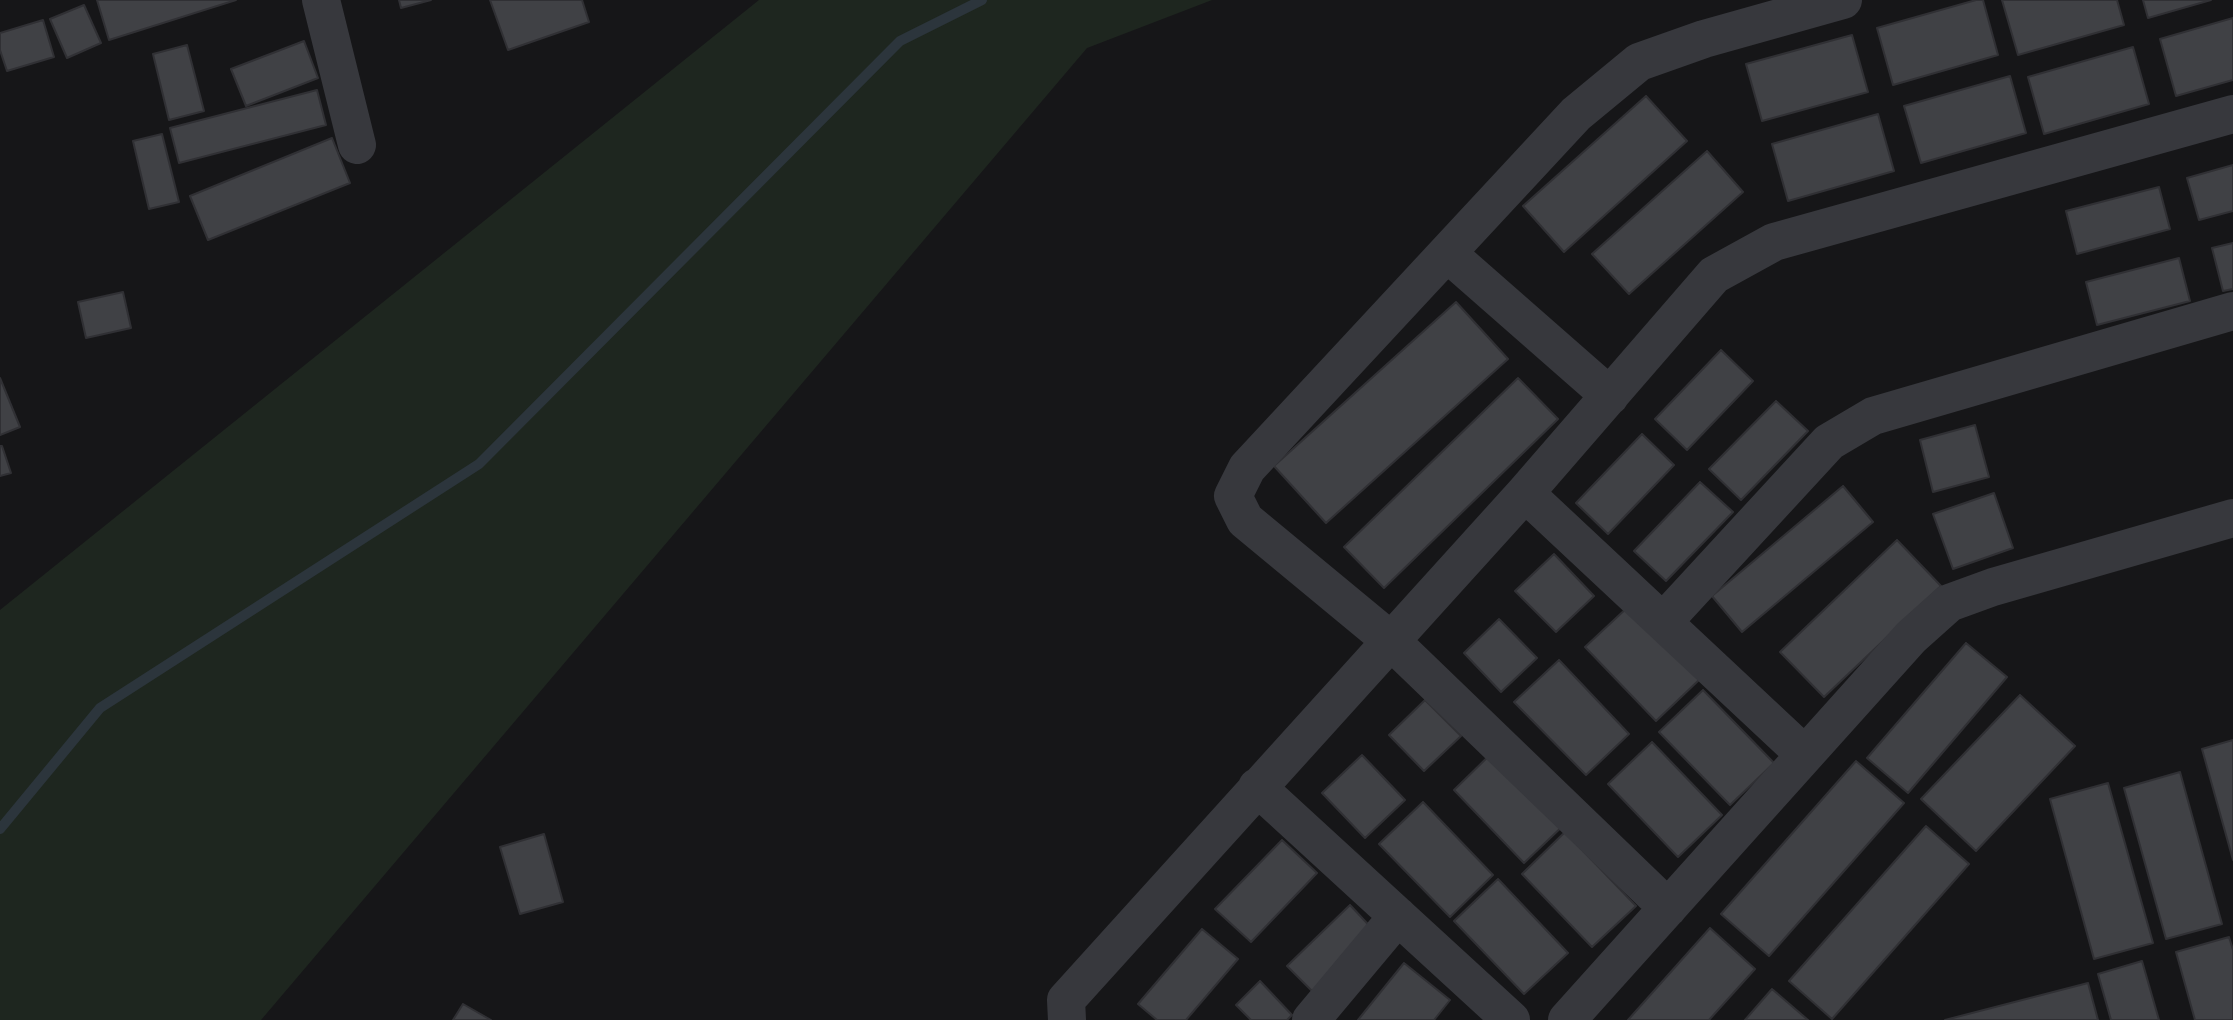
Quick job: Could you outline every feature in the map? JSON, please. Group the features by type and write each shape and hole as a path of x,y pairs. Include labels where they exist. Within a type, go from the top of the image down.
{"street":[{"path":"321,0 357,145"},
{"path":"1668,908 1390,640 1245,520 1233,496 1247,468 1576,114 1639,62 1704,39 1843,0"},
{"path":"1067,1020 1066,1000 1525,493 1714,275 1774,242 2233,114"},
{"path":"1447,253 1610,396"},
{"path":"1663,622 1829,442 1873,416 2233,311"},
{"path":"1525,493 1805,755"},
{"path":"1567,1020 1911,637 1949,603 1993,587 2233,518"},
{"path":"1257,787 1511,1020"},
{"path":"1311,1020 1398,916"}],"shaded area":[{"path":"759,0 1212,0 1087,48 261,1020 0,1020 0,610"}],"building":[{"path":"97,0 236,0 109,40"},
{"path":"399,0 431,0 401,8"},
{"path":"490,0 582,0 589,22 508,50"},
{"path":"1983,0 1998,55 1893,85 1877,28"},
{"path":"2002,0 2117,0 2124,25 2018,55"},
{"path":"2143,0 2211,0 2148,18"},
{"path":"84,5 101,43 67,58 50,19"},
{"path":"2233,18 2233,80 2176,96 2160,39"},
{"path":"43,20 54,57 7,71 0,50 0,33"},
{"path":"1852,35 1868,92 1762,121 1746,64"},
{"path":"304,41 318,78 246,106 231,69"},
{"path":"187,45 204,111 169,120 153,54"},
{"path":"2133,47 2149,104 2044,134 2028,77"},
{"path":"2010,76 2026,133 1921,163 1904,106"},
{"path":"317,90 326,125 179,163 170,128"},
{"path":"1646,96 1687,141 1564,252 1523,206"},
{"path":"1878,114 1894,171 1788,201 1772,144"},
{"path":"162,134 179,202 149,209 133,141"},
{"path":"332,138 350,183 208,240 190,196"},
{"path":"1707,151 1743,192 1629,294 1592,254"},
{"path":"2233,165 2233,211 2199,220 2187,178"},
{"path":"2159,187 2170,229 2077,254 2066,211"},
{"path":"2233,243 2233,289 2223,291 2212,248"},
{"path":"2179,258 2190,301 2097,325 2086,282"},
{"path":"123,292 131,328 86,338 78,302"},
{"path":"1456,302 1508,359 1326,523 1274,466"},
{"path":"1721,350 1753,381 1687,450 1655,419"},
{"path":"0,378 20,427 0,435"},
{"path":"1518,378 1558,419 1384,588 1344,547"},
{"path":"1776,401 1808,431 1741,500 1709,469"},
{"path":"1975,425 1989,477 1933,492 1920,440"},
{"path":"1642,434 1674,465 1608,534 1576,503"},
{"path":"0,446 11,473 0,476"},
{"path":"1700,482 1733,512 1666,581 1634,551"},
{"path":"1843,486 1873,522 1742,632 1712,596"},
{"path":"1994,493 2013,548 1953,569 1933,514"},
{"path":"1897,540 1941,586 1824,697 1780,652"},
{"path":"1554,554 1594,596 1556,632 1515,591"},
{"path":"1629,606 1700,679 1656,721 1585,647"},
{"path":"1499,619 1537,658 1501,692 1464,653"},
{"path":"1966,643 2007,677 1908,793 1867,758"},
{"path":"1559,660 1629,734 1586,775 1514,702"},
{"path":"1703,690 1774,763 1730,805 1659,732"},
{"path":"2020,695 2075,746 1976,851 1921,799"},
{"path":"1425,700 1461,736 1424,771 1389,735"},
{"path":"2233,740 2233,860 2202,749"},
{"path":"1652,742 1722,815 1678,857 1608,784"},
{"path":"1497,748 1568,821 1524,863 1454,790"},
{"path":"1362,755 1405,800 1365,838 1322,793"},
{"path":"1856,761 1904,803 1769,956 1721,914"},
{"path":"2180,772 2222,924 2166,939 2124,788"},
{"path":"2108,783 2153,943 2094,959 2050,799"},
{"path":"1423,802 1493,875 1450,917 1379,844"},
{"path":"1926,826 1969,864 1832,1019 1789,981"},
{"path":"1565,832 1636,906 1592,947 1522,874"},
{"path":"544,834 563,902 520,914 500,847"},
{"path":"1282,840 1317,873 1251,942 1215,909"},
{"path":"1498,879 1568,953 1524,994 1454,921"},
{"path":"1350,905 1378,935 1316,995 1287,966"},
{"path":"1710,928 1755,969 1709,1020 1628,1020"},
{"path":"1202,929 1238,959 1186,1020 1157,1020 1138,1004"},
{"path":"2229,937 2233,950 2233,1020 2195,1020 2176,952"},
{"path":"2142,961 2159,1020 2111,1020 2098,974"},
{"path":"1404,963 1450,1000 1434,1020 1358,1020"},
{"path":"1260,981 1292,1015 1287,1020 1251,1020 1236,1005"},
{"path":"2088,983 2098,1020 1945,1020"},
{"path":"1772,989 1808,1020 1745,1020"},
{"path":"463,1004 491,1020 453,1020"}],"waterway":[{"path":"0,829 100,708 479,464 900,41 982,0"}]}
